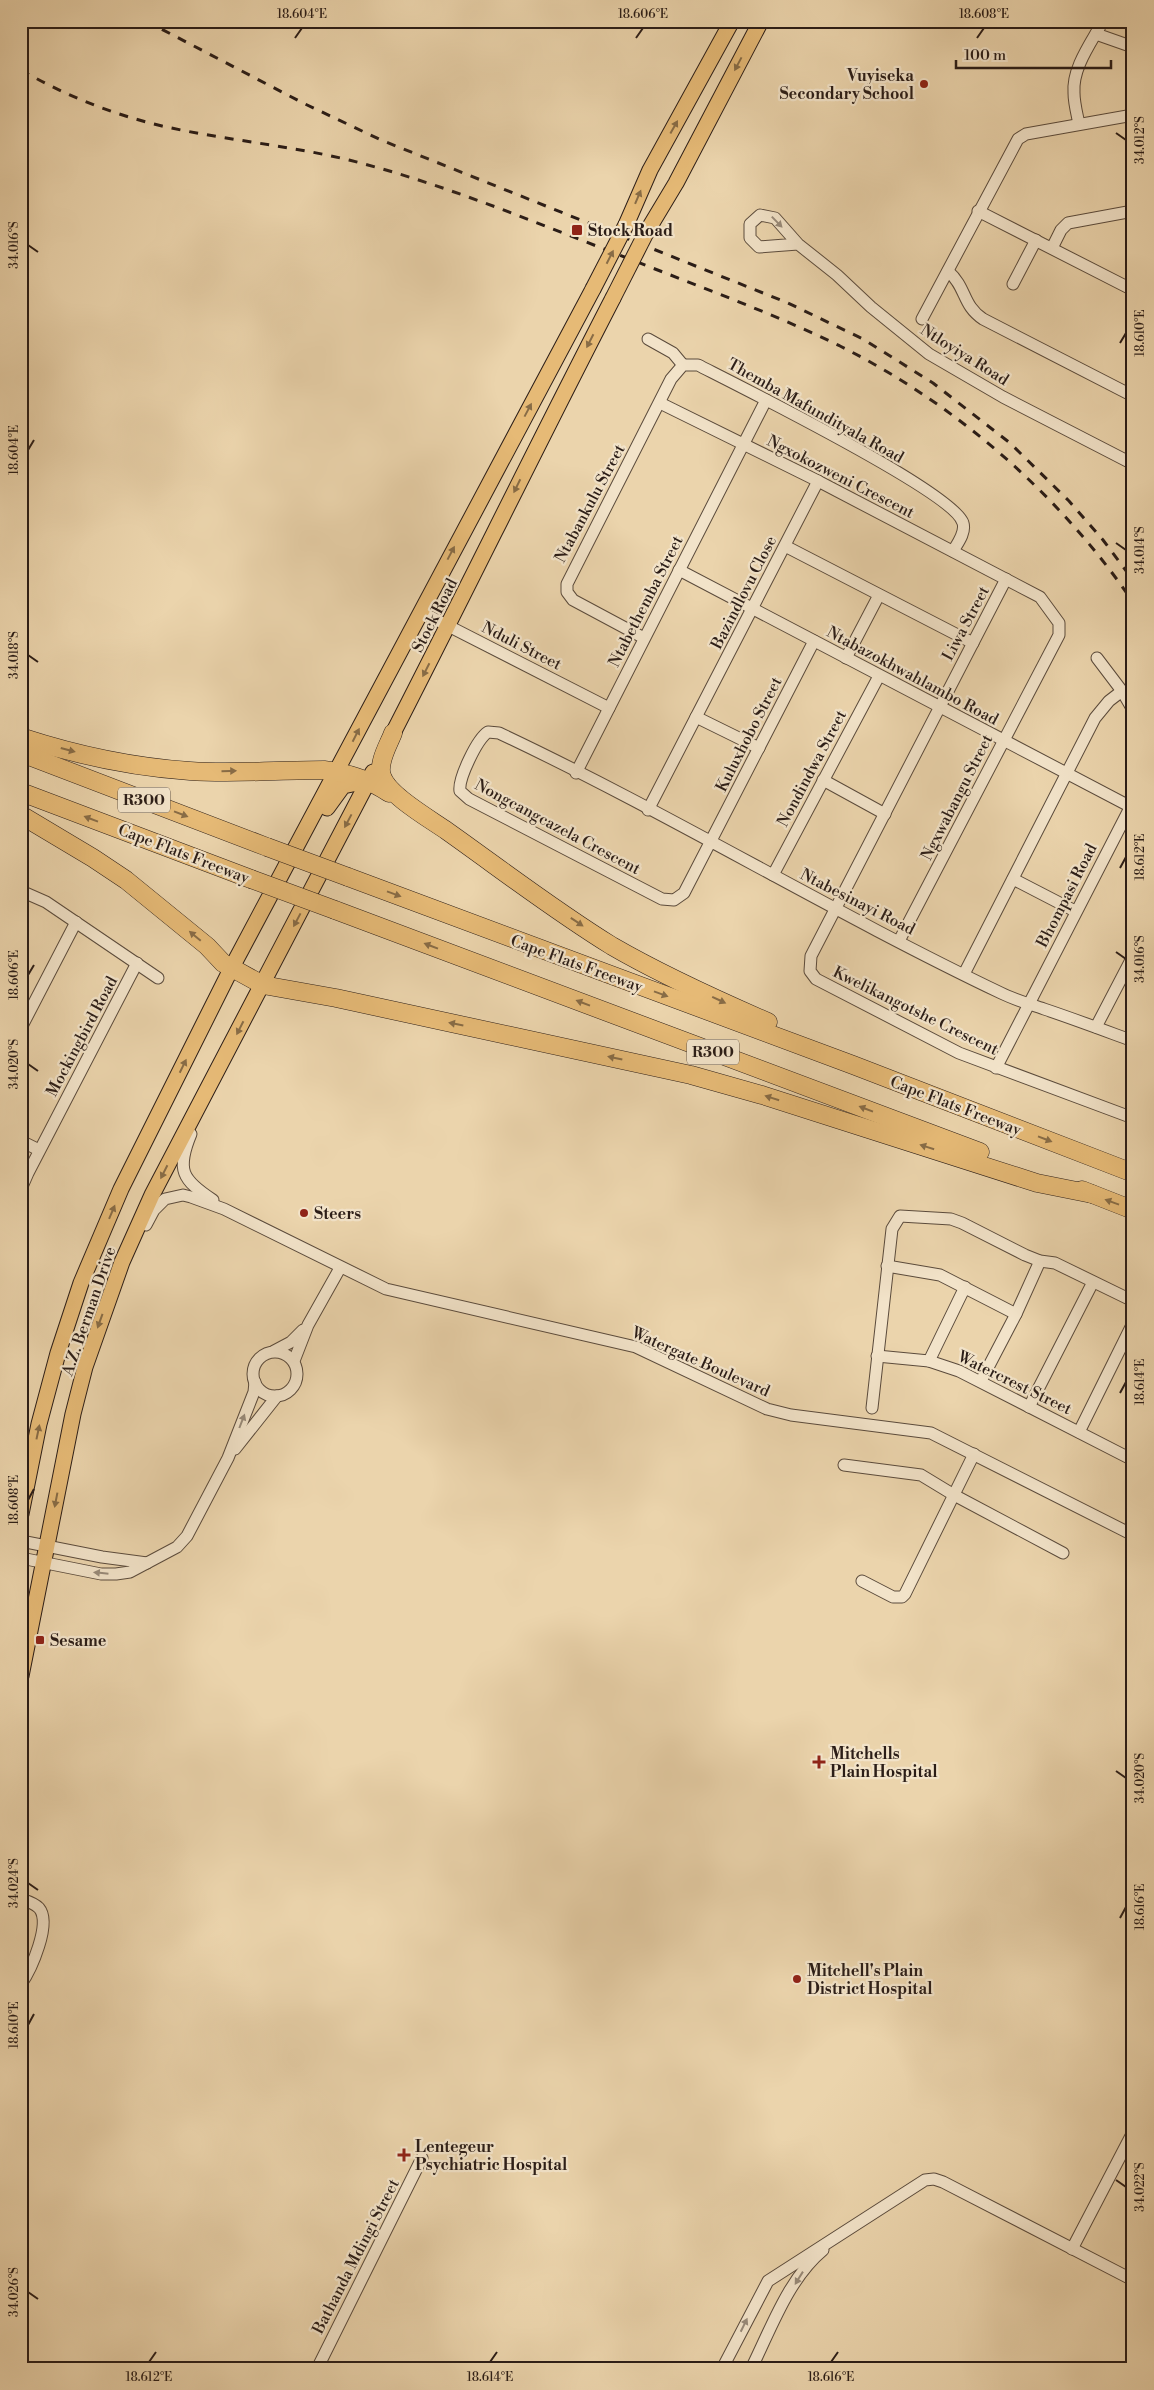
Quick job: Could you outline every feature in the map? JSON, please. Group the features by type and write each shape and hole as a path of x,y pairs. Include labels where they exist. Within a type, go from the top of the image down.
{"highway":[{"path":"393,733 380,771 389,788 536,895"},
{"path":"21,737 98,758 138,766 191,771 324,770 338,771 370,780 536,895 612,945 727,1004 825,1046 840,1054 853,1065"},
{"name":"Cape Flats Freeway","path":"21,754 853,1065 1133,1173"},
{"name":"Cape Flats Freeway","path":"21,792 1133,1210"},
{"path":"21,815 58,836 126,880 186,928 231,969 262,985 336,998 691,1075 762,1095 1036,1183 1092,1194"}],"main road":[{"name":"Stock Road","path":"231,969 593,289 626,225 650,170 732,21"},
{"name":"Stock Road","path":"262,985 449,626 528,462 612,298 676,183 761,21"},
{"path":"260,915 291,874 329,804 343,786 353,782 370,780"},
{"name":"A.Z. Berman Drive","path":"21,1514 44,1407 58,1353 82,1283 121,1189 231,969"},
{"name":"A.Z. Berman Drive","path":"21,1676 73,1414 85,1366 122,1262 152,1196 262,985"}],"street":[{"path":"1079,124 1074,82 1079,67 1103,21"},
{"path":"1096,34 1133,47"},
{"path":"922,319 1018,139 1026,134 1133,115"},
{"path":"978,211 1133,290"},
{"path":"1052,248 1061,230 1068,223 1133,211"},
{"path":"1013,284 1036,240"},
{"name":"Ntloyiya Road","path":"798,244 837,275 871,307 930,354 1003,397 1133,464"},
{"path":"948,270 961,284 970,308 983,319 1133,396"},
{"path":"648,338 673,353 683,365 671,379 660,404"},
{"name":"Themba Mafundityala Road","path":"683,365 690,363 698,365 868,454 946,506 959,516 963,523 961,535 952,551"},
{"name":"Ntabethemba Street","path":"576,773 766,400"},
{"name":"Ngxokozweni Crescent","path":"660,404 818,481 1006,579"},
{"name":"Ntabankulu Street","path":"644,638 573,600 568,592 567,584 660,404"},
{"name":"Bazindlovu Close","path":"648,810 818,481"},
{"path":"785,546 973,643"},
{"name":"Ntabazokhwahlambo Road","path":"679,570 939,708 1132,805"},
{"name":"Liwa Street","path":"835,908 1006,579"},
{"name":"Ngxwabangu Street","path":"899,941 1059,635 1059,623 1040,597 1006,579"},
{"path":"846,658 879,595"},
{"name":"Nduli Street","path":"421,612 608,708"},
{"name":"Kuluxhobo Street","path":"710,842 814,642"},
{"path":"1097,658 1122,691 1133,710"},
{"name":"Nondindwa Street","path":"772,875 878,676"},
{"path":"964,974 1102,708 1122,691"},
{"path":"696,716 759,748"},
{"name":"Nongcangcazela Crescent","path":"576,773 498,733 488,732 482,738 459,785 460,791 469,799 669,901 680,898 684,893 710,842"},
{"name":"Ntabesinayi Road","path":"576,773 1002,994 1133,1041"},
{"path":"823,780 885,814"},
{"name":"Bhompasi Road","path":"996,1068 1075,911 1132,805"},
{"path":"1013,879 1075,911"},
{"name":"Mockingbird Road","path":"21,891 46,902 158,978"},
{"name":"Kwelikangotshe Crescent","path":"835,908 811,956 809,964 813,977 959,1053 1133,1118"},
{"path":"21,1028 76,922"},
{"path":"1096,1027 1133,956"},
{"name":"Mockingbird Road","path":"21,1189 39,1150 137,963"},
{"name":"Watergate Boulevard","path":"214,1077 184,1150 182,1163 184,1173 191,1184 224,1209"},
{"path":"21,1141 39,1150"},
{"name":"Watergate Boulevard","path":"122,1262 154,1210 165,1199 182,1195 224,1209 386,1290 636,1347 766,1409 791,1415 931,1433 1133,1536"},
{"path":"872,1408 887,1266 894,1224 900,1216 951,1219 1040,1261 1055,1263 1133,1300"},
{"path":"980,1381 1016,1314 1040,1261"},
{"path":"887,1266 940,1275 1016,1314"},
{"path":"255,1382 264,1393 277,1396 286,1393 296,1382 297,1374 294,1361 308,1325 340,1268"},
{"path":"1029,1407 1093,1282"},
{"path":"929,1361 965,1287"},
{"path":"1079,1432 1133,1323"},
{"path":"21,1558 101,1574 116,1574 130,1572 177,1547 188,1536 228,1458 254,1392 254,1368 256,1362 267,1353 291,1342 308,1325"},
{"path":"274,1351 288,1356 294,1361"},
{"name":"Watercrest Street","path":"877,1356 929,1361 980,1381 1079,1432 1131,1455"},
{"path":"228,1458 277,1396"},
{"path":"862,1581 893,1597 902,1597 974,1454"},
{"path":"844,1465 912,1472 934,1482 954,1495 1064,1554"},
{"path":"21,1541 147,1563"},
{"path":"21,1899 38,1908 43,1915 43,1923 34,1961 21,1984"},
{"path":"1072,2249 1133,2132"},
{"name":"Bathanda Mdingi Street","path":"317,2369 422,2158"},
{"path":"751,2369 796,2280 810,2262 831,2242 921,2182 934,2179 1133,2280"},
{"path":"722,2369 768,2281 814,2249 831,2242"}],"railway":[{"path":"146,21 303,103 381,140 788,303 863,339 933,383 1010,443 1069,501 1103,540 1133,580"},
{"path":"21,70 72,96 107,110 143,121 185,131 302,150 349,160 451,191 518,215 730,298 840,346 883,369 924,395 1003,456 1039,489 1073,525 1133,602"}],"place":[{"name":"Vuyiseka Secondary School","path":"924,84"},
{"name":"Stock Road","path":"577,230"},
{"name":"Steers","path":"304,1213"},
{"name":"Sesame","path":"40,1640"},
{"name":"Mitchells Plain Hospital","path":"819,1762"},
{"name":"Mitchell's Plain District Hospital","path":"797,1979"},
{"name":"Lentegeur Psychiatric Hospital","path":"404,2155"}]}
